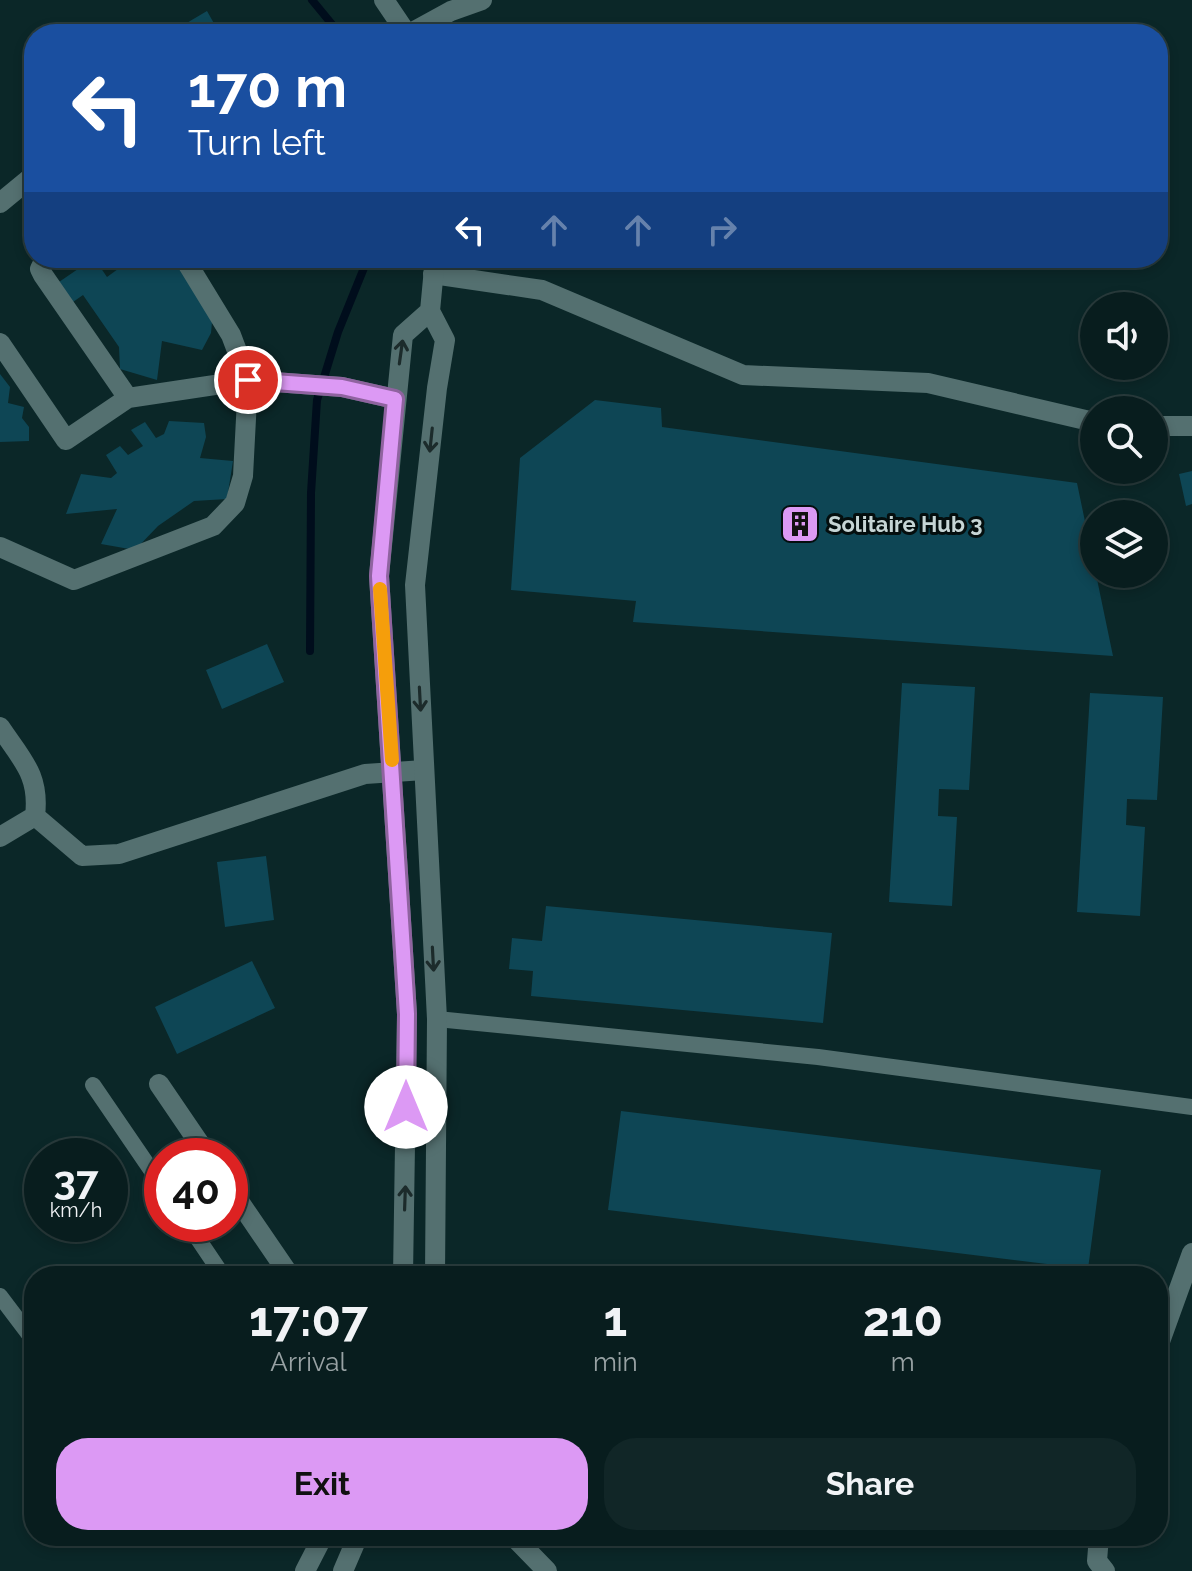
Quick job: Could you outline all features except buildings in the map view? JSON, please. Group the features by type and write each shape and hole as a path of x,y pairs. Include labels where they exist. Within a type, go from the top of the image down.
{"street":[{"path":"384,0 401,24"},
{"path":"427,24 482,0"},
{"path":"0,203 24,183"},
{"path":"41,268 128,398"},
{"path":"0,547 74,580 213,526 235,503 243,476 248,380 231,335 190,268"},
{"path":"434,268 430,311 445,340 415,585 437,1019 435,1266"},
{"path":"443,268 542,290 743,375 928,383 1080,419"},
{"path":"403,1266 407,1014 379,576 403,335 430,311"},
{"path":"0,343 66,440 128,398 248,380 342,387 395,399"},
{"path":"1168,426 1192,426"},
{"path":"0,727 32,775 38,796 35,816"},
{"path":"35,816 82,856 119,854 365,774 424,770"},
{"path":"0,837 35,816"},
{"path":"159,1084 196,1138"},
{"path":"248,1214 283,1266"},
{"path":"1168,1319 1192,1253"},
{"path":"305,1571 318,1546"},
{"path":"343,1571 354,1546"},
{"path":"523,1546 547,1571"},
{"path":"1098,1546 1097,1561 1105,1571"}],"lane":[{"path":"437,1019 818,1057 1192,1107"},
{"path":"93,1085 144,1160"},
{"path":"200,1242 216,1266"},
{"path":"0,1296 24,1328"}],"waterway":[{"path":"312,0 332,24"},
{"path":"310,651 311,493 317,400 338,332 364,268"}],"slow traffic":[{"path":"380,589 392,760"}],"place":[{"name":"Solitaire Hub 3","path":"800,524"}],"route":[{"path":"248,380 342,387 395,399 379,576 407,1014 406,1107"}]}
